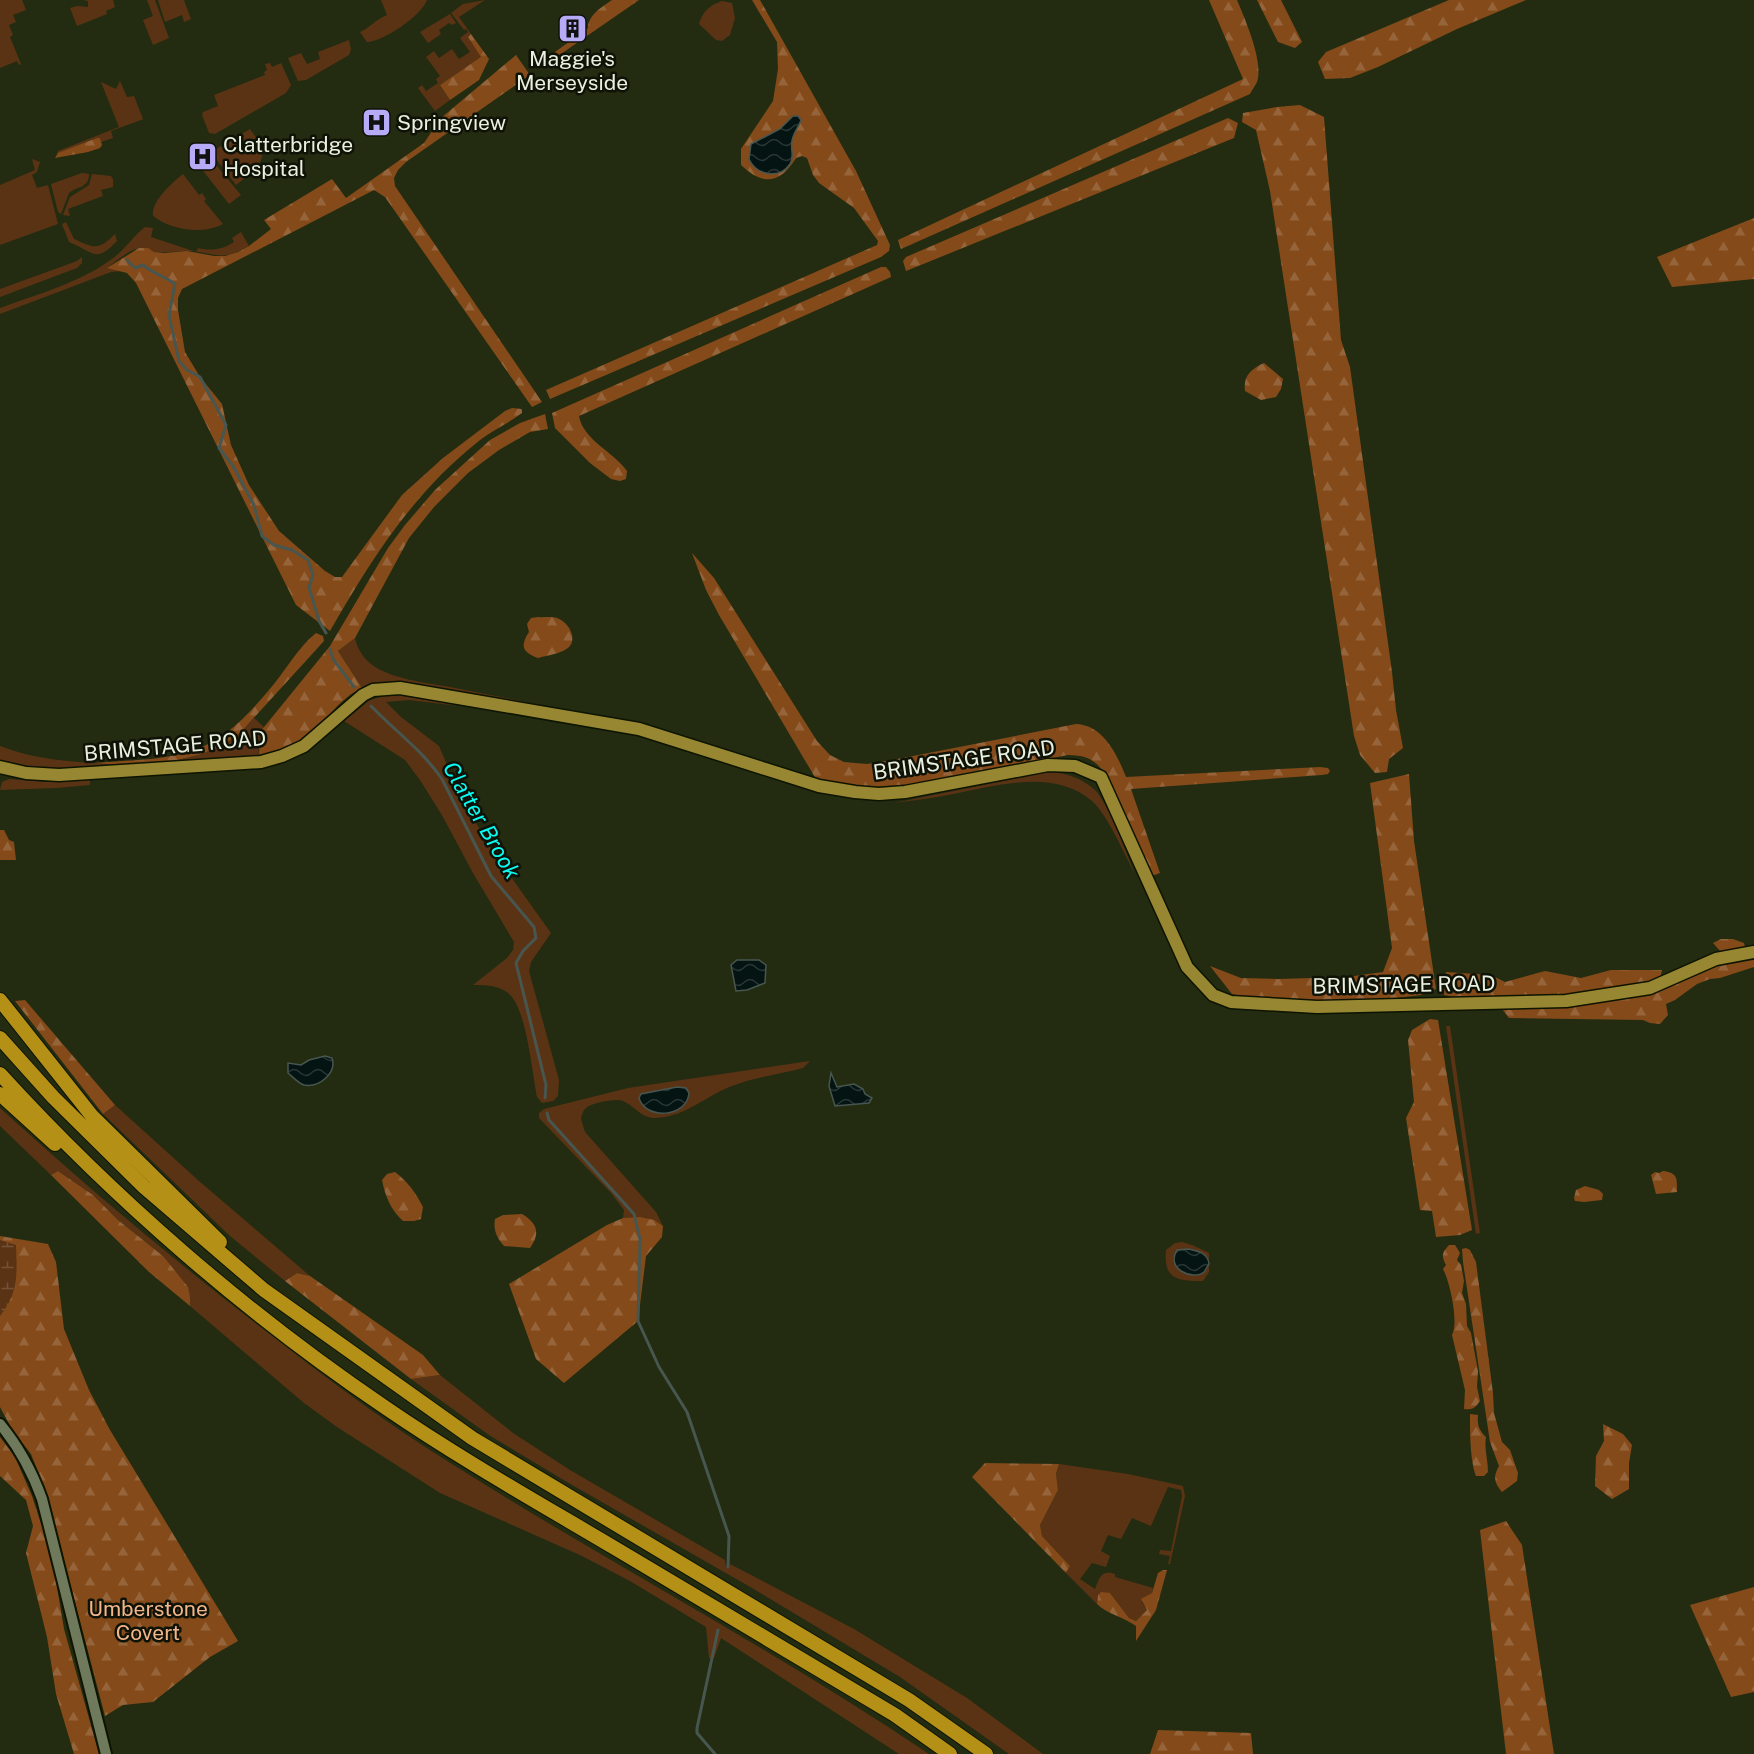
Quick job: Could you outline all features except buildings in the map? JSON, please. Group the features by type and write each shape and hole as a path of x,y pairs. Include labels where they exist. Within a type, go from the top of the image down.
{"highway":[{"path":"0,1000 92,1116 198,1219 264,1290"},
{"path":"0,1038 53,1097 144,1187 264,1290 472,1438 909,1700 986,1754"},
{"path":"0,1074 89,1166 143,1215 273,1326 386,1408 484,1471 895,1715 950,1754"},
{"path":"0,1094 78,1165 143,1215"}],"main road":[{"name":"BRIMSTAGE ROAD","path":"0,767 26,773 59,775 261,762 304,746 363,695 373,690 400,688 639,729 819,786 855,792 879,794 905,792 1048,765 1075,766 1101,777 1187,968 1213,995 1231,1002 1317,1007 1566,1001 1650,988 1716,959 1754,952"},
{"path":"0,1424 30,1468 42,1499 106,1754"}],"green space":[{"path":"0,0 22,0 26,10 13,15 16,22 9,25 13,35 10,37 21,64 19,65 17,61 0,68"},
{"path":"83,0 113,0 115,7 106,11 107,14 77,26 70,8 88,7 88,1"},
{"path":"147,0 155,0 169,38 153,45 143,20 153,16"},
{"path":"158,0 184,0 191,19 184,22 182,15 165,22"},
{"path":"381,0 427,0 418,13 401,27 382,38 367,42 360,32 387,15"},
{"path":"485,0 459,17 471,34 468,37 482,57 440,85 450,100 435,111 418,88 422,85 426,91 438,83 436,79 440,76 426,57 434,51 439,58 452,49 459,59 470,52 460,38 468,32 451,13 463,4"},
{"path":"612,0 639,0 558,56 555,52 588,28 593,15"},
{"path":"752,0 760,0 856,171 890,245 889,251 881,257 550,399 546,390 877,245 878,241 854,208 819,183 813,175 807,158 802,156 796,158 784,173 771,179 757,176 741,165 741,149 773,101 778,69 777,42"},
{"path":"1209,0 1237,0 1253,41 1258,63 1257,82 1250,94 901,249 898,240 1243,79"},
{"path":"1257,0 1281,0 1302,42 1295,48 1278,42"},
{"path":"1449,0 1526,0 1457,29 1378,67 1350,78 1325,79 1318,62 1326,52"},
{"path":"722,1 732,3 735,18 730,35 722,41 716,40 699,24 707,10"},
{"path":"450,14 456,23 452,25 449,23 439,30 441,34 428,43 420,32"},
{"path":"471,34 489,59 479,80 450,100 440,85 481,57 468,37"},
{"path":"349,40 351,49 349,55 306,80 298,81 288,58 301,53 307,64 320,59 318,52"},
{"path":"516,55 530,75 406,162 394,178 395,186 542,402 532,407 385,197 374,190 182,289 178,298 185,352 200,377 222,404 231,445 249,485 279,531 335,577 342,577 402,495 443,458 505,411 512,408 522,409 522,413 485,436 456,460 414,504 378,552 330,631 296,605 136,283 127,273 107,268 139,248 148,248 154,252 187,251 214,256 225,256 238,252 271,229 264,220 332,179 346,198 424,143 441,118"},
{"path":"270,63 272,67 281,63 291,85 286,93 215,134 209,133 202,115 203,112 218,106 214,95 265,75 264,72 267,70 265,64"},
{"path":"120,81 127,97 134,96 143,119 111,131 113,138 101,142 100,138 97,138 57,154 58,151 119,127 101,82 116,89"},
{"path":"1300,105 1324,117 1341,340 1350,367 1403,748 1389,759 1387,772 1375,773 1360,755 1354,736 1270,191 1256,130 1242,122 1243,113"},
{"path":"1228,118 1238,123 1234,138 906,271 903,261 906,257"},
{"path":"250,129 260,144 262,158 246,178 236,185 216,159 212,160 241,195 229,204 197,163 201,158"},
{"path":"100,138 102,145 100,148 55,158 58,153"},
{"path":"32,159 40,162 37,172 32,175 37,188 48,185 58,224 0,245 0,185 35,170"},
{"path":"82,173 89,174 89,179 69,193 61,214 58,212 51,184"},
{"path":"92,174 111,176 113,187 101,190 103,196 68,209 70,216 63,215 70,197 89,185"},
{"path":"183,174 199,195 202,193 206,199 204,201 223,224 196,230 178,228 153,216 155,204 159,198"},
{"path":"1754,218 1754,279 1672,287 1657,257"},
{"path":"66,222 74,239 91,246 104,243 115,234 117,241 104,252 94,254 69,242 62,224"},
{"path":"145,227 153,228 151,237 195,252 154,252 142,248 136,249 108,267 121,271 111,272 0,314 0,308 86,275 117,255"},
{"path":"241,232 249,246 224,255 196,252 198,248 212,250 225,247 234,242 232,238"},
{"path":"82,257 82,263 77,268 0,297 0,289 77,261"},
{"path":"881,267 886,267 891,277 579,416 586,432 627,471 626,479 620,481 611,479 590,463 555,428 552,413"},
{"path":"1264,363 1283,379 1276,397 1261,400 1245,391 1245,381 1255,368"},
{"path":"545,414 548,429 530,432 499,450 468,473 434,507 409,538 355,638 338,651 362,688 348,697 304,738 259,756 260,732 330,646 388,548 405,525 435,490 490,440 520,423"},
{"path":"692,553 714,578 817,741 830,755 844,762 867,764 1076,724 1094,729 1108,742 1126,777 1320,767 1328,768 1330,771 1322,775 1131,789 1160,873 1152,876 1105,773 1093,761 1085,757 1068,755 903,786 845,786 816,779 719,615 706,590"},
{"path":"531,618 559,619 570,630 571,644 556,654 538,658 526,651 524,641 529,632 527,624"},
{"path":"316,633 323,636 324,641 241,732 222,746 163,764 133,766 94,763 145,760 182,754 216,740 253,708 303,645"},
{"path":"355,638 365,659 379,669 398,677 541,705 541,707 399,684 375,684 362,688 338,651"},
{"path":"391,694 405,694 459,706 409,700 386,702 401,717 439,746 459,793 491,849 551,933 531,962 529,971 559,1080 558,1096 553,1101 542,1103 537,1097 522,1017 512,997 499,988 473,985 507,958 513,950 514,942 443,817 405,760 344,721 370,700"},
{"path":"254,718 264,727 259,737 259,756 163,764 202,753 223,744 244,729"},
{"path":"0,746 49,759 133,766 66,770 33,768 0,760"},
{"path":"1047,772 1072,776 1095,790 1112,818 1136,876 1098,807 1077,791 1060,785 1024,782 894,803"},
{"path":"1409,774 1414,841 1436,989 1421,995 1345,1001 1253,999 1232,994 1210,966 1241,978 1347,977 1383,972 1392,948 1370,783"},
{"path":"9,779 47,782 90,780 90,785 0,790 2,782"},
{"path":"0,830 4,830 9,840 14,842 16,860 0,860"},
{"path":"1721,939 1733,939 1744,943 1747,955 1754,949 1754,967 1697,984 1666,1004 1668,1015 1660,1024 1643,1020 1509,1018 1499,1005 1444,995 1446,972 1491,975 1505,982 1545,971 1581,978 1611,970 1662,970 1658,988 1722,961 1721,952 1713,943"},
{"path":"25,1000 115,1105 103,1114 15,1001"},
{"path":"1430,1019 1438,1020 1472,1230 1460,1235 1436,1237 1432,1211 1420,1210 1406,1118 1414,1102 1408,1040 1412,1030"},
{"path":"1446,1026 1450,1026 1480,1233 1476,1234"},
{"path":"810,1061 803,1068 735,1085 677,1114 666,1117 646,1116 619,1100 590,1105 586,1108 581,1119 585,1132 656,1212 663,1226 644,1218 623,1218 624,1210 611,1193 539,1118 539,1113 544,1109 628,1088"},
{"path":"115,1105 310,1276 297,1273 285,1281 230,1236 103,1114"},
{"path":"0,1108 68,1169 173,1257 295,1354 388,1422 534,1515 799,1671 929,1754 899,1754 721,1638 714,1658 709,1658 706,1627 630,1581 582,1556 440,1493 337,1427 304,1403 190,1306 190,1297 163,1256 118,1220 93,1195 58,1171 51,1175 0,1126"},
{"path":"58,1171 93,1195 118,1220 163,1256 188,1287 190,1306 149,1272 51,1175"},
{"path":"1663,1171 1672,1173 1676,1177 1677,1192 1656,1194 1651,1175"},
{"path":"395,1172 408,1184 423,1207 421,1219 403,1221 392,1207 382,1180 387,1174"},
{"path":"1585,1186 1599,1190 1603,1194 1602,1200 1575,1201 1576,1190"},
{"path":"522,1214 534,1225 536,1238 530,1248 504,1246 496,1234 495,1219 503,1215"},
{"path":"640,1217 654,1220 663,1226 662,1237 646,1256 638,1321 564,1383 536,1359 509,1284 607,1225 623,1218"},
{"name":"Umberstone Covert","path":"0,1236 48,1244 56,1262 64,1329 89,1390 110,1430 238,1641 210,1657 153,1702 123,1705 105,1716 46,1492 31,1454 13,1431 0,1407"},
{"path":"0,1240 16,1245 17,1265 14,1291 0,1316"},
{"path":"1182,1242 1209,1253 1209,1261 1207,1256 1175,1252 1173,1260 1204,1272 1209,1264 1209,1272 1203,1281 1179,1279 1170,1273 1167,1267 1166,1250 1175,1243"},
{"path":"1449,1245 1455,1245 1460,1253 1457,1260 1461,1265 1464,1281 1462,1293 1466,1304 1467,1326 1471,1333 1478,1371 1477,1387 1480,1401 1470,1409 1464,1409 1465,1390 1452,1335 1455,1321 1453,1302 1443,1269 1446,1265 1443,1254"},
{"path":"1462,1249 1470,1250 1476,1262 1494,1413 1502,1442 1510,1450 1518,1473 1517,1481 1502,1492 1495,1479 1499,1466 1490,1442 1463,1262"},
{"path":"297,1273 310,1276 423,1355 440,1375 411,1379 285,1281"},
{"path":"440,1375 513,1433 570,1470 725,1560 726,1567 730,1567 730,1564 854,1629 967,1698 1043,1754 1009,1754 900,1677 489,1435 411,1379"},
{"path":"1470,1414 1478,1415 1479,1427 1486,1437 1488,1472 1484,1476 1476,1476 1474,1469"},
{"path":"1603,1424 1623,1434 1632,1445 1629,1489 1612,1499 1595,1486 1596,1456 1604,1441"},
{"path":"0,1437 15,1457 32,1496 52,1557 64,1629 99,1754 74,1754 56,1694 47,1637 26,1553 33,1526 26,1500 0,1476"},
{"path":"985,1463 1059,1464 1056,1474 1058,1490 1040,1525 1042,1536 1070,1566 1066,1573 972,1477"},
{"path":"1059,1464 1128,1474 1183,1486 1185,1496 1170,1564 1168,1564 1170,1556 1159,1554 1160,1550 1171,1551 1182,1496 1181,1490 1168,1487 1151,1526 1132,1518 1121,1539 1108,1535 1101,1551 1110,1556 1106,1567 1092,1563 1080,1579 1095,1589 1102,1576 1110,1573 1115,1574 1115,1577 1153,1588 1152,1593 1142,1602 1147,1610 1136,1621 1129,1618 1110,1593 1098,1595 1097,1604 1066,1573 1070,1566 1042,1536 1040,1525 1058,1490 1056,1475"},
{"path":"1506,1521 1522,1545 1554,1754 1506,1754 1480,1530"},
{"path":"1167,1570 1156,1610 1136,1641 1136,1626 1097,1604 1098,1595 1101,1592 1110,1593 1129,1618 1136,1621 1147,1610 1141,1599 1152,1593 1158,1573"},
{"path":"1754,1587 1754,1692 1731,1697 1690,1605"},
{"path":"1158,1730 1251,1733 1253,1754 1150,1754"}],"water":[{"path":"793,116 798,116 801,120 793,138 790,164 774,174 757,169 749,159 751,144 780,129"},
{"path":"737,960 759,960 766,965 765,983 747,990 736,991 731,965"},
{"path":"325,1056 332,1058 333,1064 329,1074 321,1082 304,1085 288,1073 288,1063 301,1065 309,1060"},
{"path":"831,1073 837,1087 854,1084 863,1089 865,1094 872,1098 869,1103 835,1106 829,1086"},
{"path":"677,1087 686,1088 689,1093 687,1101 674,1111 657,1113 643,1105 639,1098 641,1094"},
{"path":"1188,1249 1207,1257 1209,1264 1204,1272 1193,1275 1177,1268 1174,1257 1177,1250"}],"waterway":[{"name":"Clatter Brook","path":"127,260 135,268 143,265 175,284 169,315 179,361 187,370 200,377 226,425 219,448 233,466 254,505 262,536 274,545 292,550 308,560 313,575 309,587 319,621 326,633"},
{"name":"Clatter Brook","path":"330,649 333,659 354,687"},
{"name":"Clatter Brook","path":"371,706 434,768 442,779 491,876 534,927 536,938 523,951 516,963 546,1085 545,1098"},
{"path":"547,1113 549,1120 634,1214 640,1239 638,1321 659,1367 687,1412 729,1536 728,1567"},
{"path":"715,1754 697,1733 697,1728 718,1630"}],"place":[{"name":"Maggie's Merseyside","path":"572,28"},
{"name":"Springview","path":"376,123"},
{"name":"Clatterbridge Hospital","path":"202,157"}]}
